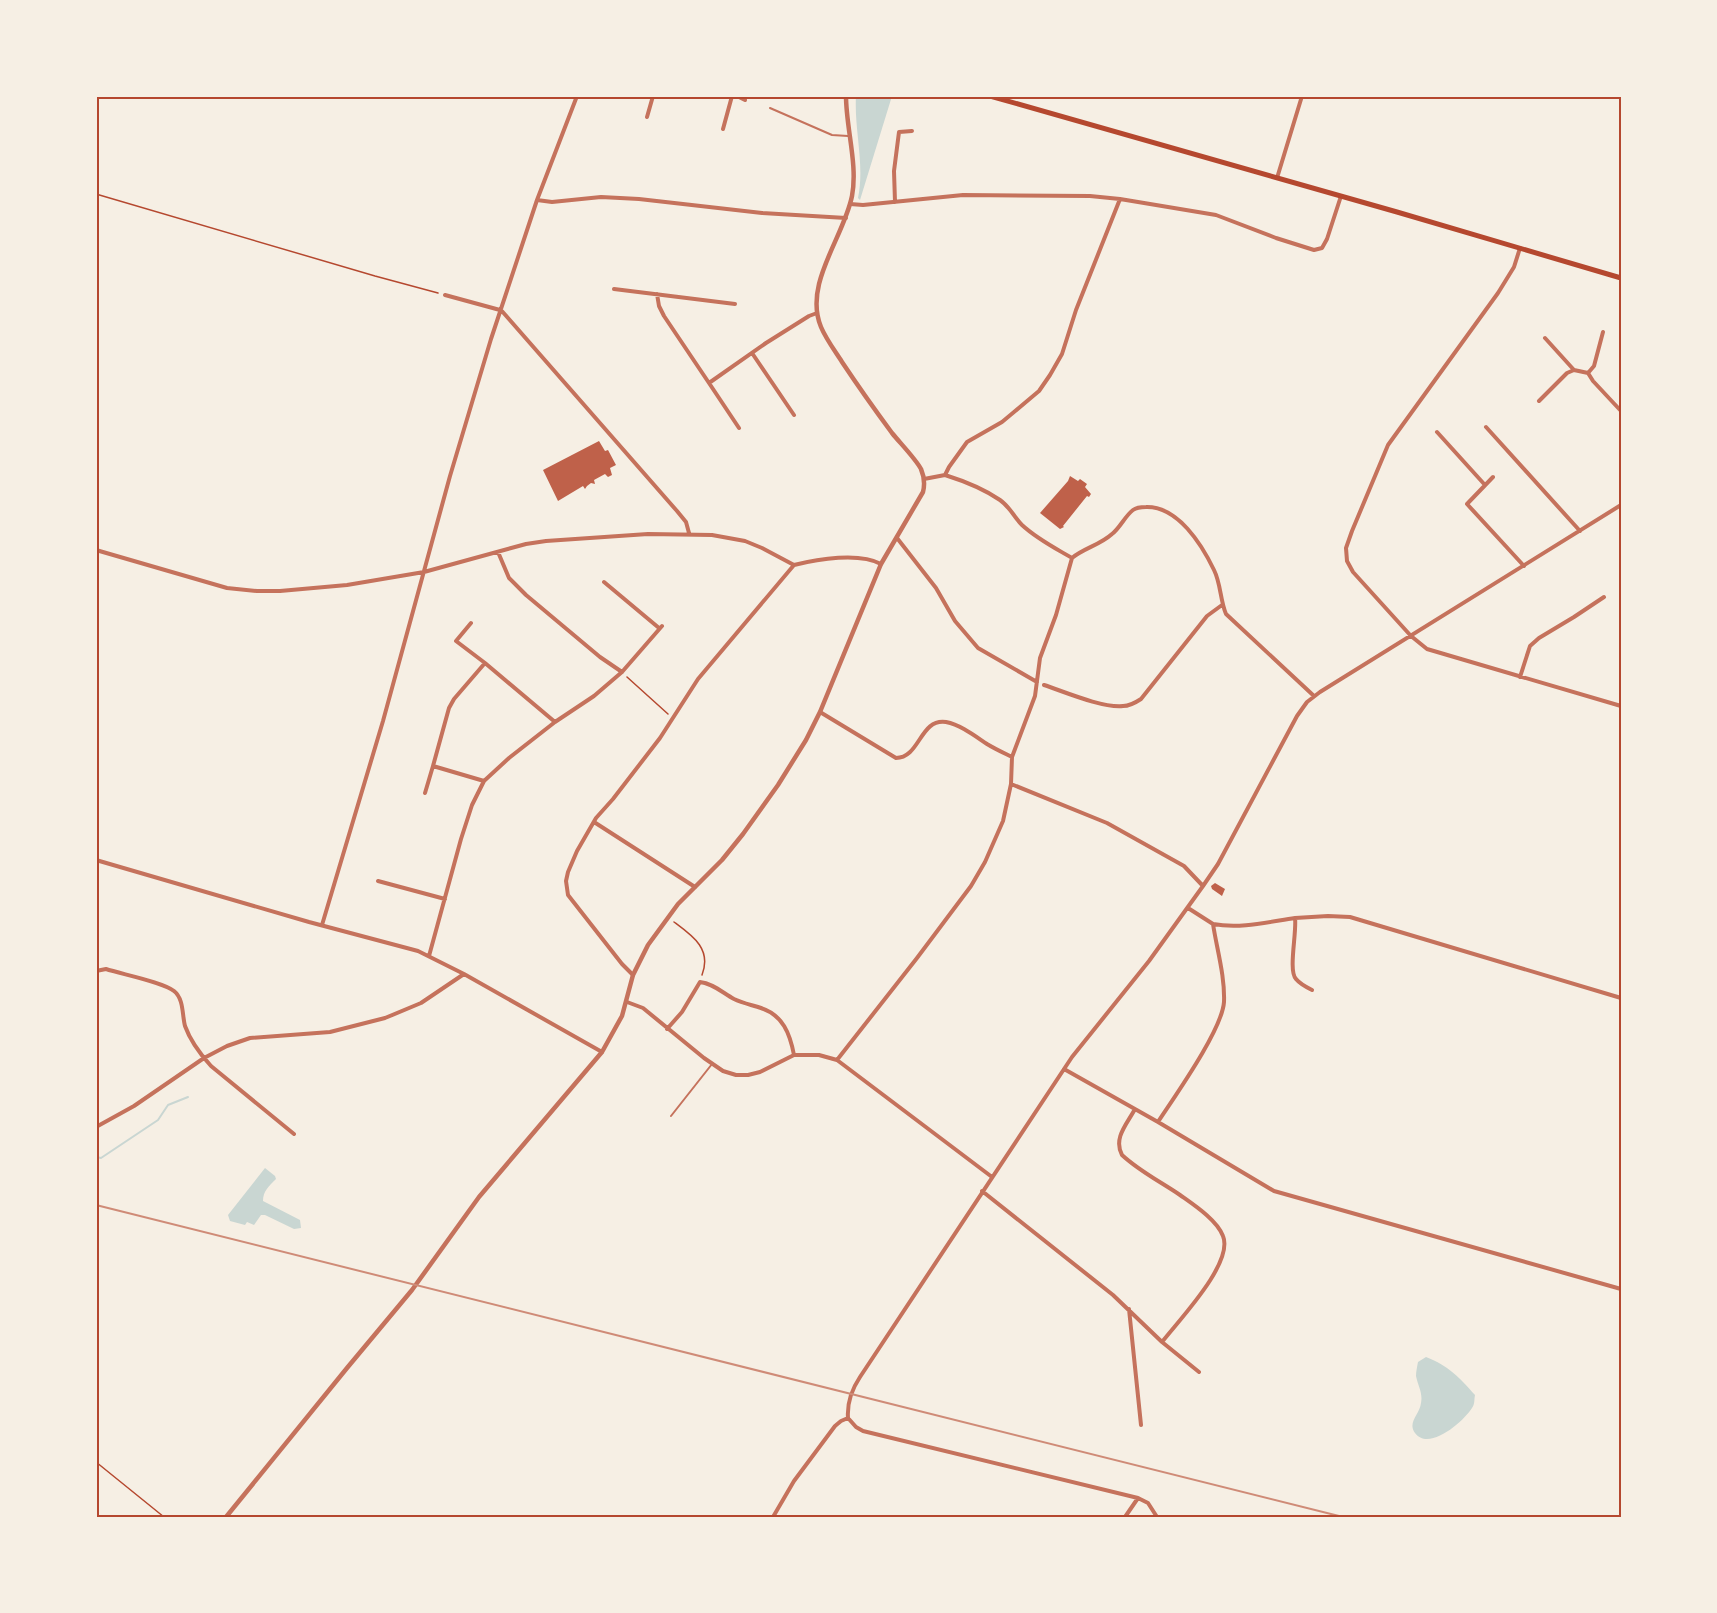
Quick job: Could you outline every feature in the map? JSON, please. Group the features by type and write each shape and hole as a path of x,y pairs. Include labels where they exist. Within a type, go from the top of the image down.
{"main road":[{"path":"990,96 1621,278"}],"street":[{"path":"322,925 383,721 450,476 500,310 537,200 577,96"},
{"path":"647,117 653,96"},
{"path":"723,129 732,96"},
{"path":"737,96 745,100"},
{"path":"226,1517 412,1290 479,1197 602,1052 622,1016 633,975 648,945 668,917 736,843 778,785 820,712 881,564 924,492 924,479 917,464 889,429 830,344 820,325 817,313 818,286 846,218 854,178 846,96"},
{"path":"1278,178 1302,96"},
{"path":"895,202 894,171 899,132 912,131"},
{"path":"850,204 863,205 963,195 1090,196 1216,215 1314,250 1322,248 1327,239 1341,196"},
{"path":"537,200 552,202 601,197 762,213 846,218"},
{"path":"945,475 968,442 1002,422 1038,391 1050,375 1062,354 1076,309 1120,199"},
{"path":"1520,248 1514,267 1498,293 1388,445 1352,531 1346,548 1347,561 1353,572 1411,636 1426,649 1621,706"},
{"path":"614,289 735,304"},
{"path":"657,294 664,316 739,428"},
{"path":"445,295 500,310 677,511 686,522 689,533"},
{"path":"709,383 808,316 817,313"},
{"path":"1588,373 1594,366 1603,332"},
{"path":"1545,338 1574,370 1588,373 1621,411"},
{"path":"752,353 794,416"},
{"path":"1539,401 1574,370"},
{"path":"1486,427 1580,531"},
{"path":"1437,432 1485,485"},
{"path":"924,479 945,475 963,481 999,499 1036,537 1072,558"},
{"path":"1493,477 1467,504 1524,566"},
{"path":"1156,1517 1148,1503 1138,1498 863,1431 848,1418 853,1388 1064,1069 1149,961 1218,864 1297,716 1314,696 1621,505"},
{"path":"837,1059 917,958 985,862 1003,821 1011,784 1012,758 1035,696 1040,658 1056,615 1072,558 1112,534 1132,510 1139,507 1161,509 1190,531 1205,551 1215,572 1226,614 1314,696"},
{"path":"96,550 236,590 280,591 336,586 424,572 526,544 648,534 689,533 746,541 794,565"},
{"path":"897,538 936,588 955,621 970,640 978,648 1037,681"},
{"path":"498,552 509,578 526,595 600,657 622,672"},
{"path":"633,975 568,895 566,880 573,861 594,822 638,768 698,679 794,565 809,561 855,558 881,564"},
{"path":"429,956 461,839 472,805 484,782 509,758 555,722 594,696 622,672 661,627 604,582"},
{"path":"1520,677 1530,646 1604,597"},
{"path":"1044,685 1108,705 1122,706 1136,702 1141,699 1208,616 1222,605"},
{"path":"471,623 456,641 555,722"},
{"path":"425,793 449,708 485,663"},
{"path":"820,712 896,758 906,756 931,725 937,722 960,727 1012,758"},
{"path":"433,766 484,782"},
{"path":"1011,784 1107,824 1184,866 1203,886"},
{"path":"594,822 695,887"},
{"path":"96,860 429,956 602,1052"},
{"path":"378,881 445,899"},
{"path":"1188,908 1213,924 1226,926 1295,918 1350,917 1621,998"},
{"path":"1295,918 1292,974 1297,981 1312,990"},
{"path":"1158,1122 1207,1044 1222,1011 1224,994 1213,924"},
{"path":"96,971 106,969 172,989 180,998 185,1025 204,1058 294,1134"},
{"path":"96,1127 134,1106 204,1058 227,1046 250,1038 330,1032 385,1018 421,1003 464,974"},
{"path":"667,1029 682,1012 700,982 706,982 736,1000 777,1015 787,1031 794,1055"},
{"path":"627,1002 643,1008 712,1064 736,1075 760,1072 794,1055 819,1055 837,1059 992,1177"},
{"path":"1064,1069 1274,1191 1621,1289"},
{"path":"1135,1109 1119,1137 1119,1149 1122,1155 1204,1214 1218,1228 1225,1245 1224,1255 1216,1273 1162,1342"},
{"path":"982,1191 1129,1309 1162,1342 1199,1372"},
{"path":"1129,1309 1141,1425"},
{"path":"773,1517 794,1481 835,1426 848,1418"},
{"path":"1125,1517 1138,1498"}],"lane":[{"path":"770,108 832,135 849,136"},
{"path":"671,1116 712,1064"}],"path":[{"path":"96,194 445,295"},
{"path":"622,672 673,718"},
{"path":"668,917 697,939 706,965 700,982"},
{"path":"96,1462 164,1517"}],"shaded area":[{"path":"856,96 892,96 860,200 858,198 860,160"},
{"path":"265,1168 276,1179 265,1191 263,1201 300,1220 301,1228 294,1229 265,1215 261,1215 254,1225 247,1222 245,1225 230,1221 228,1215"},
{"path":"1426,1357 1453,1373 1475,1395 1473,1406 1462,1420 1446,1432 1429,1439 1421,1438 1415,1433 1412,1425 1421,1399 1416,1376 1418,1362"}],"building":[{"path":"599,441 605,451 608,450 616,465 610,468 612,475 608,477 605,474 594,480 595,484 591,483 585,489 583,486 558,501 543,470"},
{"path":"1070,476 1087,484 1085,487 1091,494 1060,529 1040,513"},
{"path":"1215,883 1225,889 1222,896 1212,889 1211,886"}],"waterway":[{"path":"96,1157 101,1158 158,1120 168,1105 188,1097"}],"railway":[{"path":"96,1205 1343,1517"}]}
